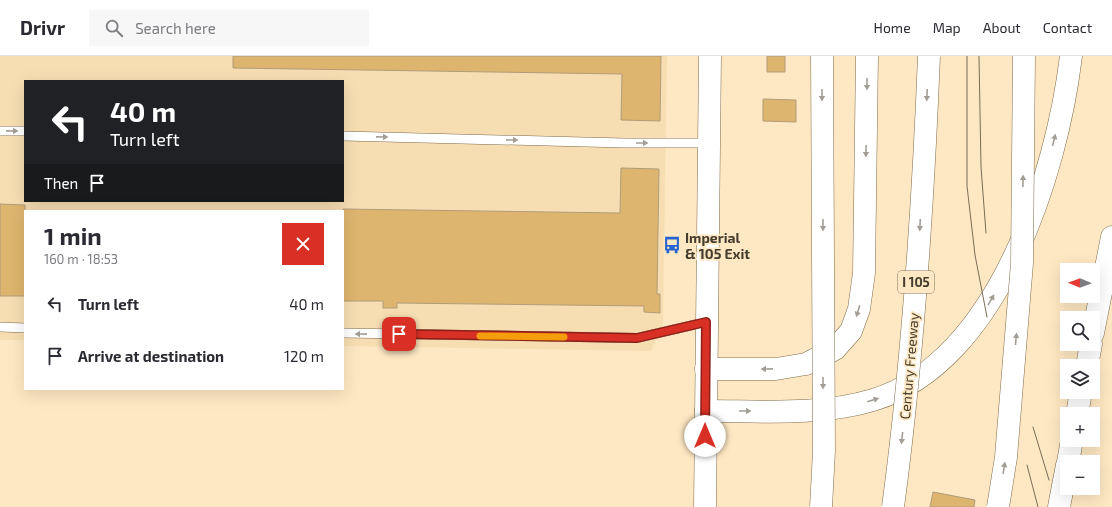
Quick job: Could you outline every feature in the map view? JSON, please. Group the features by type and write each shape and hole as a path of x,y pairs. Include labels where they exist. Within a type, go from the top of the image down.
{"main road":[{"path":"705,507 710,56"},
{"path":"821,507 824,451 822,56"},
{"path":"706,369 776,369 806,364 835,349 851,331 859,309 864,273 867,56"},
{"name":"Century Freeway","path":"893,507 904,422 913,323 929,56"},
{"path":"998,507 1006,457 1022,263 1024,56"},
{"path":"706,411 793,411 841,408 874,400 916,381 956,347 983,313 1008,269 1035,205 1054,141 1068,83 1071,56"},
{"path":"1097,311 1112,237"},
{"path":"1059,507 1061,495"}],"lane":[{"path":"0,131 24,131"},
{"path":"344,136 624,143 708,143"},
{"path":"344,333 637,338 706,322"},
{"path":"0,327 24,328"}],"shaded area":[{"path":"0,56 667,56 663,325 651,351 344,346 344,210 24,210 24,340 0,340"}],"building":[{"path":"233,56 661,56 660,121 621,120 622,74 233,68"},
{"path":"767,56 785,56 785,72 767,72"},
{"path":"763,99 796,100 796,122 763,121"},
{"path":"621,168 659,169 657,294 660,294 660,313 644,312 644,306 397,303 397,308 383,308 383,301 344,301 343,209 620,213"},
{"path":"0,204 25,205 24,296 0,296"},
{"path":"933,492 975,500 974,507 930,507"}],"tram line":[{"path":"967,56 967,186 975,255 987,317"},
{"path":"979,56 981,167 986,233"},
{"path":"1033,427 1049,480"},
{"path":"1027,465 1038,507"}],"slow traffic":[{"path":"480,336 564,337"}],"place":[{"name":"Imperial & 105 Exit","path":"672,245"}],"route":[{"path":"399,334 637,338 664,333 706,322 705,436"}]}
